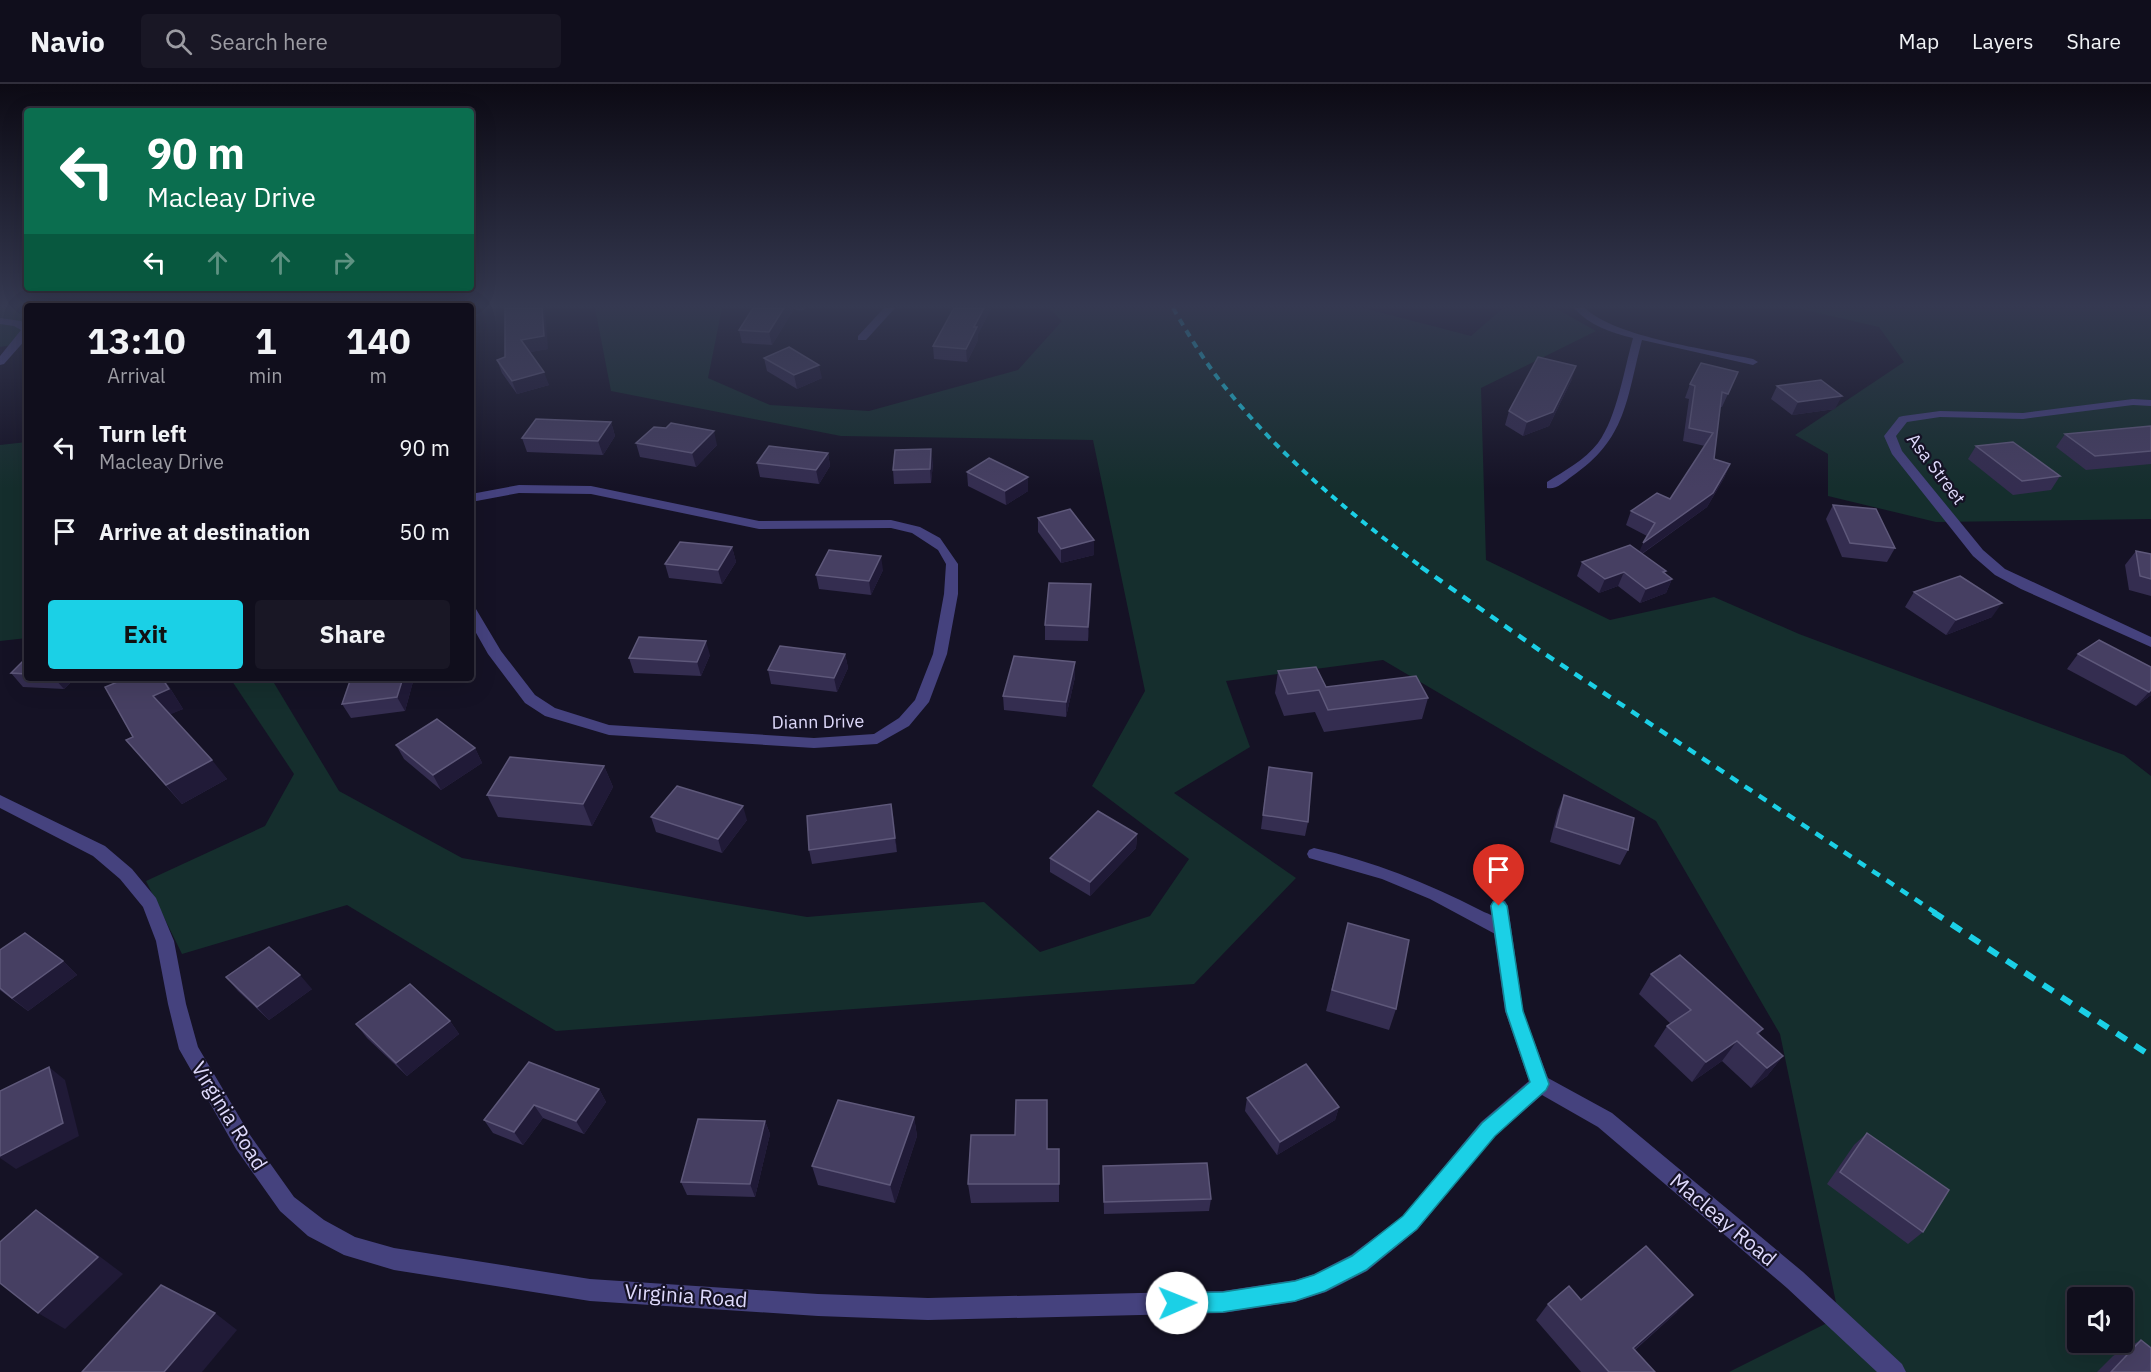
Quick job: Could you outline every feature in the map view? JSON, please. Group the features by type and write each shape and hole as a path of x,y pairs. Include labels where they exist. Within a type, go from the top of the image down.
{"street":[{"path":"1551,484 1580,465 1603,445 1612,429 1629,368"},
{"name":"Asa Street","path":"2151,403 2133,402 2023,416 1940,414 1904,419 1890,436 1896,452 1978,553 2000,572 2025,586 2151,642"},
{"name":"Diann Drive","path":"474,497 519,489 591,490 759,525 891,524 916,530 936,541 952,564 951,594 940,654 922,702 904,722 877,738 814,743 609,730 550,712 530,699 495,654 474,617"},
{"name":"Virginia Road","path":"0,801 99,851 126,874 150,903 165,940 177,1004 189,1049 243,1143 287,1204 316,1228 352,1247 394,1259 590,1290 818,1305 906,1309 1223,1302 1295,1291 1318,1284 1359,1263 1410,1223 1488,1130 1540,1084"},
{"path":"1499,906 1514,1011 1540,1084"},
{"name":"Macleay Road","path":"1540,1084 1605,1120 1795,1280 1894,1372"}],"lane":[{"path":"1314,854 1419,888 1503,930"}],"green space":[{"path":"607,368 710,368 708,378 770,405 869,411 1020,368 1521,368 1481,388 1486,560 1610,620 1714,597 1799,634 2124,755 2151,776 2151,1372 1729,1372 1839,1317 1780,1034 1656,821 1383,660 1226,681 1250,747 1174,793 1296,878 1194,984 556,1031 347,905 182,954 146,881 265,826 294,774 232,681 273,681 339,791 462,858 807,917 984,902 1040,952 1150,916 1189,859 1092,786 1145,691 1093,440 841,436 611,391"},
{"path":"1895,368 2151,368 2151,519 1936,522 1828,496 1828,454 1795,435"},
{"path":"24,442 24,638 0,641 0,445"}],"building":[{"path":"503,368 541,368 544,372 512,381"},
{"path":"782,368 811,368 794,375"},
{"path":"1532,368 1575,368 1553,412 1527,422 1509,411"},
{"path":"1698,368 1722,368 1738,372 1728,394 1722,392 1714,459 1730,464 1713,493 1643,543 1655,523 1631,511 1657,493 1670,499 1713,433 1689,428 1695,386 1690,384"},
{"path":"1821,380 1842,396 1798,402 1777,386"},
{"path":"536,419 611,422 598,441 522,438"},
{"path":"671,423 714,431 692,453 636,443 654,427 666,428"},
{"path":"2151,426 2151,451 2095,456 2065,434"},
{"path":"2013,442 2060,476 2022,481 1976,446"},
{"path":"769,446 828,453 816,470 757,463"},
{"path":"931,449 930,469 893,470 895,450"},
{"path":"989,458 1028,477 1005,491 967,472"},
{"path":"1833,505 1876,509 1895,548 1850,543"},
{"path":"1070,509 1094,540 1061,549 1038,518"},
{"path":"680,542 732,547 718,570 665,564"},
{"path":"1630,545 1666,571 1663,572 1672,579 1646,589 1624,572 1605,579 1582,562"},
{"path":"829,550 881,556 869,581 816,575"},
{"path":"2136,551 2151,554 2151,579 2140,576"},
{"path":"1960,576 2002,603 1956,620 1914,592"},
{"path":"1049,583 1091,584 1088,627 1045,625"},
{"path":"639,637 706,641 697,662 629,658"},
{"path":"2099,640 2151,667 2151,690 2149,692 2078,654"},
{"path":"780,646 845,654 834,678 768,670"},
{"path":"1014,656 1075,662 1066,702 1003,696"},
{"path":"24,660 24,674 11,673"},
{"path":"1316,667 1326,687 1416,676 1428,698 1328,710 1319,690 1288,694 1278,671"},
{"path":"120,681 164,681 169,689 153,696 212,760 166,785 126,740 133,737 105,687"},
{"path":"350,681 402,681 397,697 342,704"},
{"path":"437,719 475,748 433,775 396,745"},
{"path":"510,757 604,766 583,804 487,795"},
{"path":"1269,767 1312,773 1308,822 1263,815"},
{"path":"677,786 743,806 718,839 651,817"},
{"path":"1564,795 1634,818 1628,850 1556,827"},
{"path":"891,804 895,838 809,850 807,816"},
{"path":"1098,811 1137,834 1090,882 1050,858"},
{"path":"1348,923 1409,940 1396,1009 1332,990"},
{"path":"25,933 63,961 12,998 0,988 0,950"},
{"path":"269,947 300,975 257,1007 226,977"},
{"path":"1680,955 1763,1029 1757,1033 1783,1056 1767,1068 1737,1041 1706,1062 1667,1026 1691,1010 1651,974"},
{"path":"410,984 450,1021 396,1063 356,1024"},
{"path":"529,1062 599,1089 576,1121 534,1105 514,1132 484,1120"},
{"path":"1306,1064 1339,1107 1280,1142 1247,1098"},
{"path":"49,1067 63,1123 0,1156 0,1091"},
{"path":"838,1100 914,1117 890,1185 812,1166"},
{"path":"1016,1100 1047,1100 1047,1149 1059,1149 1059,1184 968,1184 971,1135 1015,1135"},
{"path":"698,1119 765,1121 750,1184 681,1182"},
{"path":"1867,1133 1949,1190 1923,1232 1840,1172"},
{"path":"1207,1163 1211,1199 1104,1202 1103,1166"},
{"path":"36,1210 98,1257 38,1313 0,1283 0,1242"},
{"path":"1646,1246 1693,1295 1633,1348 1655,1372 1609,1372 1548,1304 1569,1286 1581,1300"},
{"path":"161,1285 215,1313 164,1372 82,1372"},
{"path":"2141,1340 2151,1348 2151,1372 2111,1372 2129,1353 2133,1353 2133,1349"}],"railway":[{"path":"1210,368 1250,417 1296,464 1345,507 1423,568"},
{"path":"1421,567 1542,652 1936,913"},
{"path":"1933,912 2151,1056"}],"route":[{"path":"1177,1303 1223,1302 1295,1291 1318,1284 1359,1263 1410,1223 1488,1130 1540,1084 1514,1011 1499,906"}]}
